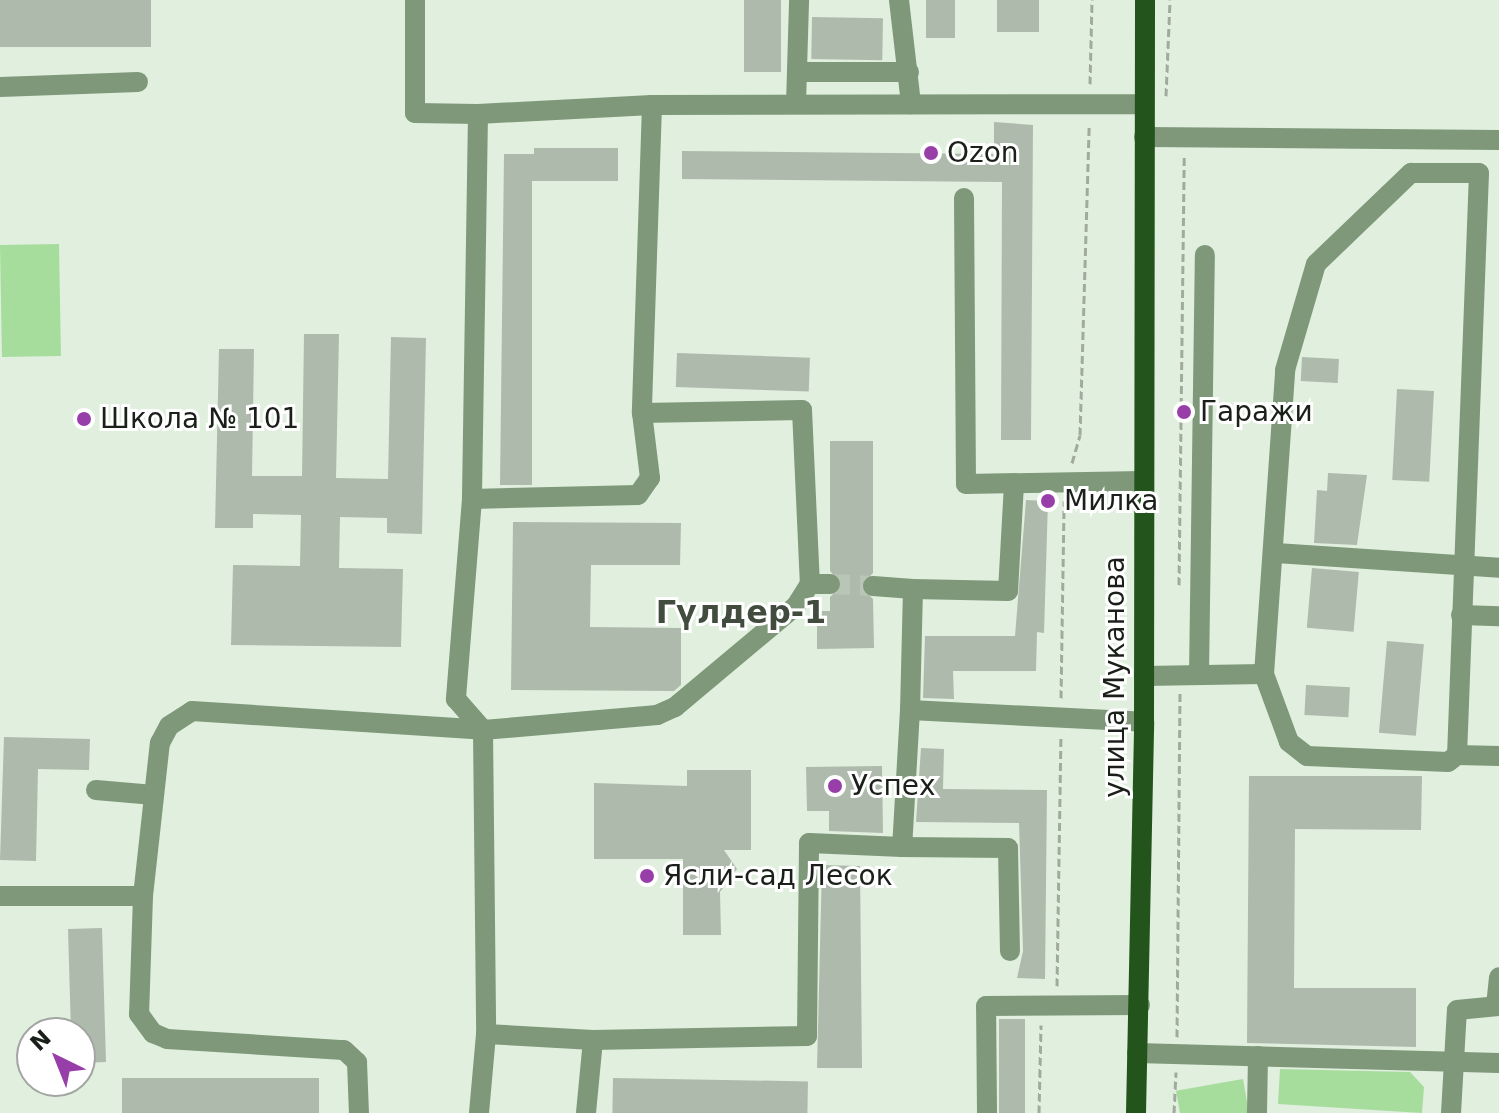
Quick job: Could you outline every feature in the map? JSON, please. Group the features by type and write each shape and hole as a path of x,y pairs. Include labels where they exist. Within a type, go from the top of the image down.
{"main road":[{"name":"улица Муканова","path":"1136,1113 1144,722 1142,481 1164,137 1144,104 1145,0"}],"street":[{"path":"415,0 415,113 478,114 652,105 1144,104"},
{"path":"796,104 799,0"},
{"path":"899,0 911,104"},
{"path":"798,72 909,72"},
{"path":"0,87 138,82"},
{"path":"472,499 638,495 650,478 642,413 652,105"},
{"path":"478,114 472,499 456,699 483,730 486,1034 479,1113"},
{"path":"1164,137 1499,140"},
{"path":"1457,755 1479,173 1411,173 1316,264 1285,370 1276,553 1264,674 1289,742 1307,756 1448,762 1457,755 1499,756"},
{"path":"964,198 966,484 1142,481"},
{"path":"1190,675 1205,255"},
{"path":"359,1113 357,1062 344,1050 167,1039 153,1033 139,1014 143,896 160,743 169,726 192,711 483,730 657,715 675,707 820,584 802,410 642,413"},
{"path":"873,586 1008,591 1014,484"},
{"path":"1276,553 1499,568"},
{"path":"902,847 913,589"},
{"path":"1461,615 1499,616"},
{"path":"1144,676 1264,674"},
{"path":"910,710 1144,722"},
{"path":"96,790 154,795"},
{"path":"486,1034 593,1040 807,1036 809,843 1008,848 1010,951"},
{"path":"0,896 143,896"},
{"path":"1451,1113 1457,1010 1498,1006 1499,977"},
{"path":"987,1113 986,1006 1140,1005"},
{"path":"586,1113 593,1040"},
{"path":"1137,1053 1499,1063"},
{"path":"1257,1113 1258,1056"}],"path":[{"path":"1170,0 1164,137 1179,600"},
{"path":"1174,1113 1190,675"},
{"path":"1039,1113 1042,1006"}],"green space":[{"path":"59,244 61,356 2,357 0,245"},
{"path":"1280,1069 1410,1072 1424,1087 1422,1113 1278,1104"},
{"path":"1243,1079 1249,1113 1180,1113 1176,1091"}],"building":[{"path":"0,0 151,0 151,47 0,47"},
{"path":"744,0 781,0 781,72 744,72"},
{"path":"926,0 955,0 955,38 926,38"},
{"path":"997,0 1039,0 1039,32 997,32"},
{"path":"812,17 883,18 882,60 811,59"},
{"path":"994,122 1033,125 1031,440 1001,440 1002,182 682,179 682,151 994,154"},
{"path":"534,148 618,148 618,181 532,181 532,485 500,485 504,154 534,154"},
{"path":"304,334 339,334 336,478 388,479 391,337 426,338 422,534 387,533 387,518 340,517 339,568 403,569 401,647 231,645 233,565 300,566 301,515 253,514 253,528 215,528 219,349 254,349 252,476 302,476"},
{"path":"677,353 810,358 809,392 676,387"},
{"path":"1302,357 1339,359 1338,383 1301,381"},
{"path":"1397,389 1434,391 1429,482 1392,480"},
{"path":"830,441 873,441 873,573 860,586 873,599 874,648 817,649 817,611 830,611 830,597 843,585 830,571"},
{"path":"1328,473 1367,475 1357,545 1314,543 1317,490 1327,491"},
{"path":"1026,500 1048,501 1044,633 1037,632 1036,671 953,671 954,699 923,698 925,636 1015,636"},
{"path":"513,522 681,523 680,565 591,565 590,627 681,628 681,685 674,691 511,690"},
{"path":"1312,568 1359,572 1354,632 1307,628"},
{"path":"1387,641 1424,644 1416,736 1379,733"},
{"path":"1306,685 1350,687 1348,717 1304,715"},
{"path":"4,737 90,739 89,770 38,769 36,861 0,860"},
{"path":"921,748 944,749 943,789 1047,790 1045,979 1017,978 1023,951 1019,823 916,822"},
{"path":"882,766 883,833 829,831 829,811 807,811 806,767"},
{"path":"687,770 751,770 751,850 724,850 737,869 720,892 721,935 683,935 683,859 594,859 594,783 687,786"},
{"path":"1249,776 1422,776 1421,830 1295,829 1294,988 1416,988 1416,1047 1247,1043"},
{"path":"822,865 860,866 862,1068 817,1068"},
{"path":"102,928 106,1062 96,1062 96,1017 71,1017 68,929"},
{"path":"999,1019 1025,1019 1025,1113 999,1113"},
{"path":"122,1078 319,1078 319,1113 122,1113"},
{"path":"613,1078 808,1081 807,1113 612,1113"}],"tunnel":[{"path":"830,584 873,586"}],"place":[{"name":"Ozon","path":"931,153"},
{"name":"Гаражи","path":"1184,412"},
{"name":"Школа № 101","path":"84,419"},
{"name":"Милка","path":"1048,501"},
{"name":"Успех","path":"835,786"},
{"name":"Ясли-сад Лесок","path":"647,876"}],"district":[{"name":"Гүлдер-1","path":"741,612"}]}
